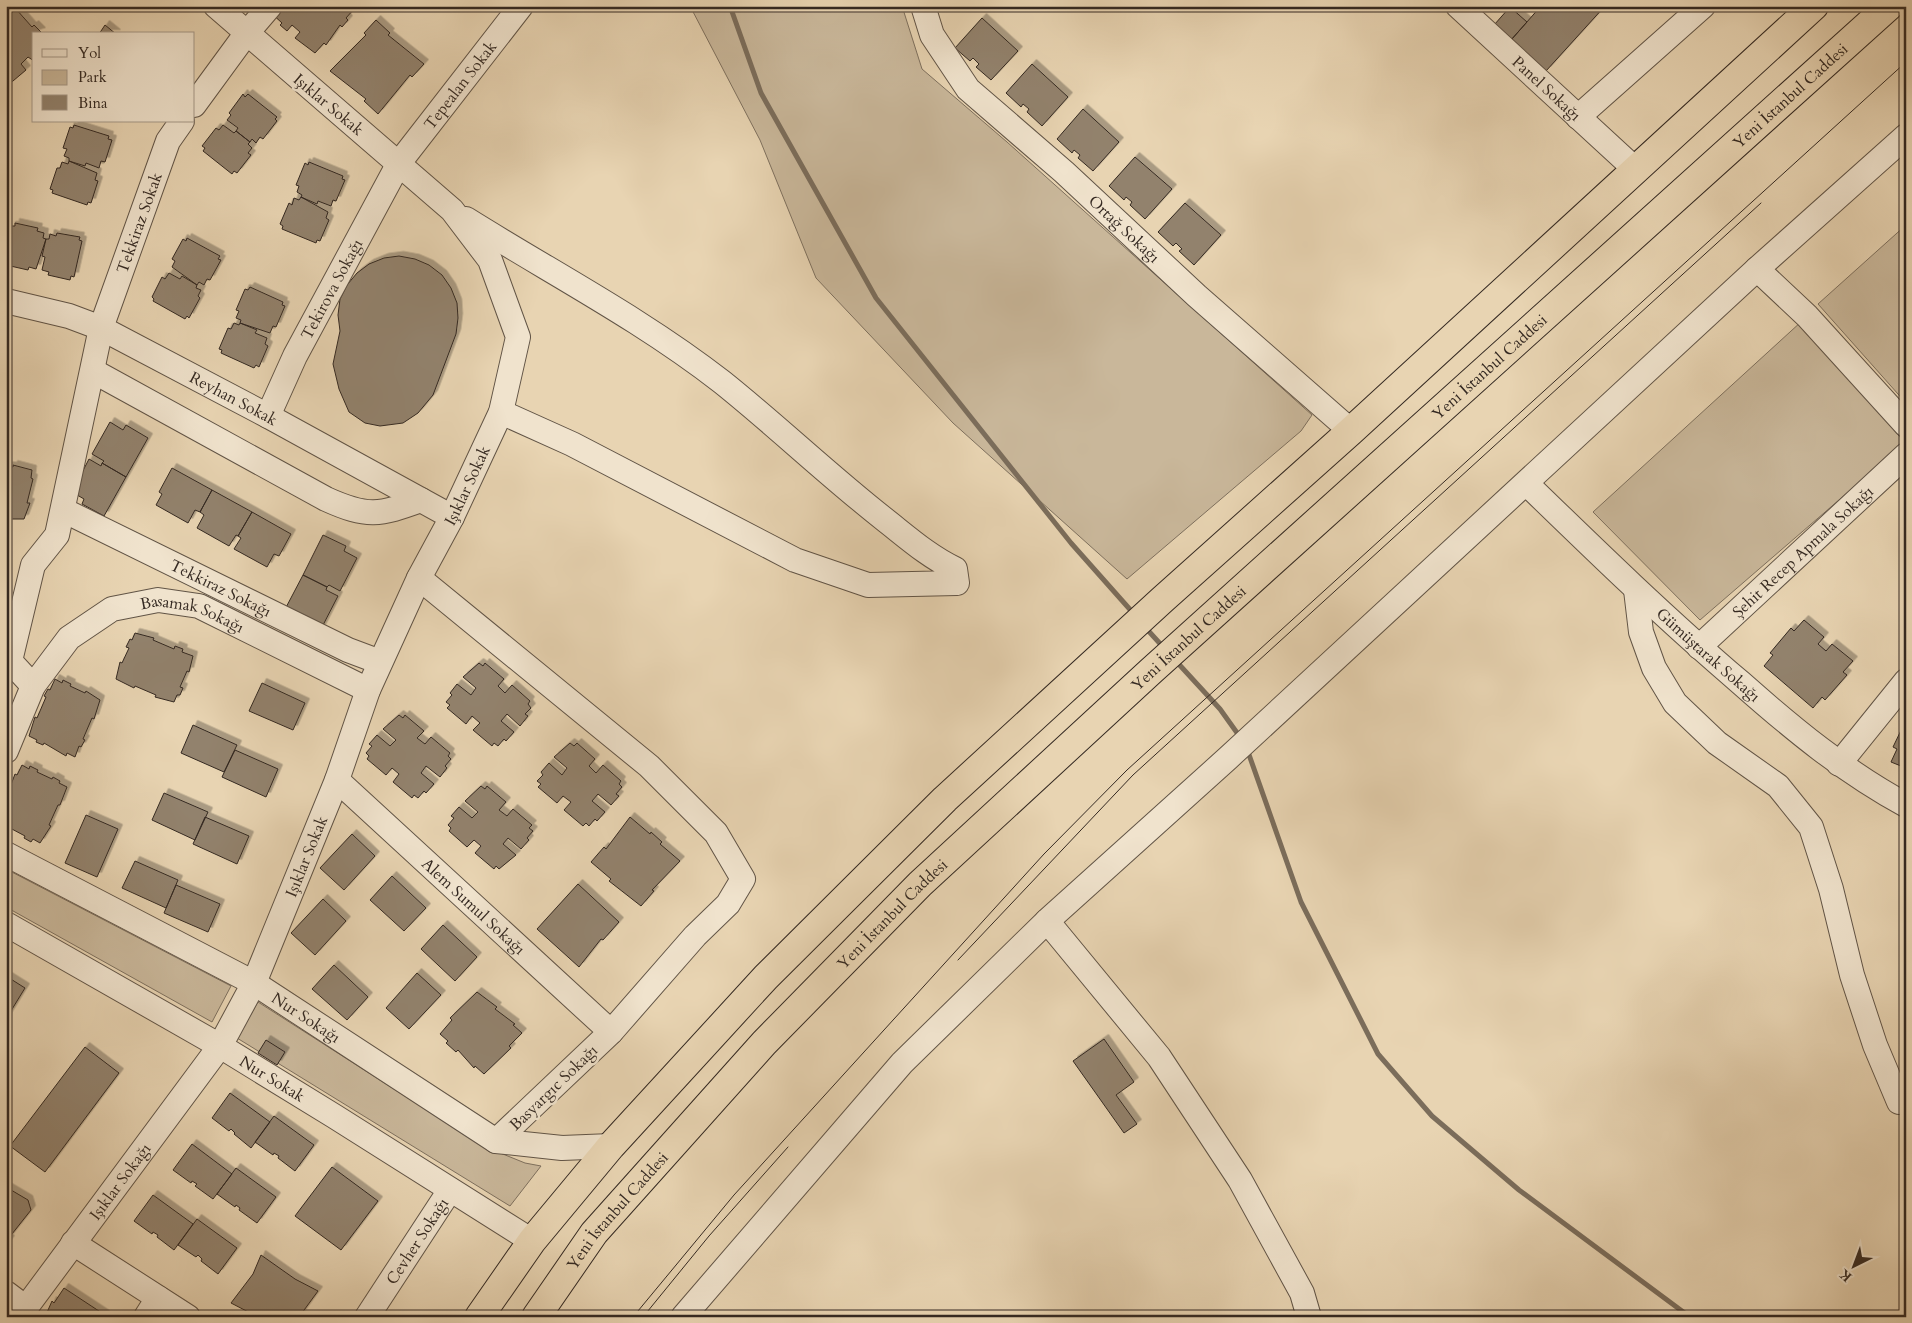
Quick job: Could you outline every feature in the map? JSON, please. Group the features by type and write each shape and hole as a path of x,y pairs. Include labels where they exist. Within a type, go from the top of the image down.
{"highway":[{"path":"479,1317 532,1241 611,1146 773,970 945,799 1162,600 1351,431 1814,6"},
{"name":"Yeni İstanbul Caddesi","path":"536,1317 594,1233 816,988 967,839 1889,6"}],"street":[{"name":"Işıklar Sokak","path":"216,6 246,34 452,210 490,260 518,337 501,412 452,517 419,578 380,662 368,690 337,780 254,983 220,1046"},
{"path":"195,104 246,34 270,6"},
{"name":"Tepealan Sokak","path":"399,163 521,6"},
{"name":"Ortağ Sokağı","path":"923,6 932,35 968,89 1064,172 1197,296 1351,431"},
{"name":"Panel Sokağı","path":"1458,6 1636,170"},
{"path":"1578,117 1703,6"},
{"name":"Tekkiraz Sokak","path":"101,328 168,141 181,122"},
{"path":"683,1317 902,1063 1047,921 1228,758 1758,269 1906,136"},
{"name":"Tekirova Sokağı","path":"268,416 295,356 399,163"},
{"path":"452,210 538,264 592,293 687,356 735,393 883,518 936,560 955,569 957,583 868,585 795,560 572,444 501,412"},
{"path":"1758,269 1807,316 1906,425"},
{"name":"Reyhan Sokak","path":"6,301 69,316 101,328 268,416 452,517"},
{"path":"6,751 32,686 10,660 33,565 58,535 101,328"},
{"path":"93,371 326,499 352,511 385,513 421,500"},
{"name":"Şehit Recep Apmala Sokağı","path":"1698,647 1906,455"},
{"name":"Gümüştarak Sokağı","path":"1527,484 1636,590 1698,647 1796,731 1839,764 1875,788 1906,805"},
{"name":"Tekkiraz Sokağı","path":"63,510 348,650 380,662"},
{"name":"Basyargıc Sokağı","path":"419,578 648,766 716,833 743,879 728,904 695,936 610,1032 496,1141"},
{"path":"1636,590 1641,632 1654,668 1675,703 1717,744 1778,786 1811,827 1831,889 1855,984 1874,1045 1899,1102"},
{"name":"Basamak Sokağı","path":"32,686 69,638 112,609 158,600 199,606 368,690"},
{"path":"1839,764 1906,682"},
{"name":"Alem Sumul Sokağı","path":"337,780 610,1032"},
{"name":"Nur Sokağı","path":"6,854 254,983 496,1141 562,1148 611,1146"},
{"path":"1047,921 1164,1065 1240,1180 1302,1293 1309,1317"},
{"name":"Nur Sokak","path":"6,924 220,1046 532,1241"},
{"name":"Işıklar Sokağı","path":"22,1312 220,1046"},
{"name":"Cevher Sokağı","path":"367,1317 450,1190"},
{"path":"73,1243 152,1307 188,1317"},
{"path":"6,1293 22,1312"}],"green space":[{"path":"690,6 902,6 922,69 1007,142 1312,415 1301,431 1127,579 953,423 816,278 760,140"},
{"path":"1906,225 1906,403 1818,304"},
{"path":"1802,321 1905,443 1700,620 1593,512"},
{"path":"6,869 231,986 212,1022 6,907"},
{"path":"258,1002 483,1146 525,1163 541,1166 510,1206 237,1038"}],"building":[{"path":"6,6 15,11 16,9 32,27 34,25 41,32 32,32 32,60 28,57 21,64 26,70 7,86"},
{"path":"276,6 351,6 354,9 346,18 348,20 342,27 340,25 326,45 324,43 315,53 295,38 300,32 292,25 287,31 280,25 282,23 270,12"},
{"path":"1541,6 1605,6 1546,71 1511,40"},
{"path":"1510,7 1527,22 1511,40 1494,25"},
{"path":"982,18 1018,51 991,80 976,67 979,64 973,58 970,61 955,48"},
{"path":"376,20 390,33 388,35 424,64 412,77 410,75 378,114 364,101 366,99 330,71 366,35 364,33"},
{"path":"105,25 114,32 100,32"},
{"path":"1032,64 1068,97 1042,126 1027,112 1029,109 1023,104 1021,107 1006,93"},
{"path":"243,94 245,97 248,94 277,117 275,119 277,121 263,139 260,137 256,143 252,139 250,142 236,131 238,128 227,120 231,115 229,113"},
{"path":"1083,109 1119,142 1093,171 1078,158 1080,155 1074,150 1072,153 1057,139"},
{"path":"74,125 109,136 108,139 112,140 105,162 101,161 99,168 86,163 85,166 69,161 69,158 64,156 67,149 63,148 70,127 73,128"},
{"path":"223,125 234,133 236,131 250,142 248,144 252,148 248,153 251,155 237,173 234,171 232,174 203,151 205,148 202,146 216,128 219,130"},
{"path":"1135,157 1172,189 1145,219 1130,205 1132,202 1126,197 1124,200 1109,186"},
{"path":"69,161 97,173 95,180 98,181 91,203 88,202 87,205 52,193 53,190 50,189 57,168 60,168 62,162 68,164"},
{"path":"309,162 343,176 342,179 345,180 336,201 333,200 331,206 318,201 317,204 301,197 302,195 297,192 299,186 296,185 305,163 308,165"},
{"path":"301,197 328,212 326,218 329,220 320,241 317,240 316,243 282,229 283,226 280,224 289,203 292,205 294,198 299,200"},
{"path":"1185,203 1221,235 1194,265 1179,251 1182,249 1176,243 1173,246 1158,232"},
{"path":"15,223 38,228 37,231 44,233 43,238 46,239 36,269 29,267 28,270 6,265 6,250 11,226 15,226"},
{"path":"57,233 80,237 79,240 82,241 74,277 71,276 70,280 48,275 49,272 42,270 45,257 42,256 46,239 49,239 50,234 56,236"},
{"path":"187,238 220,256 218,259 221,260 210,280 207,279 204,285 199,282 197,285 172,267 175,261 172,259 183,239 186,241"},
{"path":"399,256 415,259 429,265 442,275 451,288 457,303 458,318 456,334 433,395 418,413 403,423 380,426 365,423 349,412 339,389 333,364 340,331 338,315 340,299 347,285 357,273 369,264 384,258"},
{"path":"169,273 180,279 182,276 197,285 196,288 201,290 198,296 200,298 189,318 187,316 185,319 153,301 152,297 162,277 165,279"},
{"path":"250,287 283,302 282,305 285,306 276,327 273,326 270,333 240,323 241,320 236,318 239,311 236,310 245,289 248,290"},
{"path":"234,323 239,325 240,323 257,330 255,333 267,338 265,344 268,346 259,367 256,365 254,368 221,353 222,350 219,349 228,328 231,329"},
{"path":"110,422 123,430 126,425 148,438 126,477 102,463 104,461 92,454"},
{"path":"89,459 101,466 102,463 126,477 104,516 82,504 84,499 72,492"},
{"path":"13,465 32,470 31,478 33,479 27,503 30,503 24,519 6,519 6,466 13,467"},
{"path":"172,468 212,490 200,512 195,510 188,523 156,505 162,494 159,492"},
{"path":"212,490 252,512 238,536 236,535 229,546 197,528 204,515 200,512"},
{"path":"252,512 291,534 279,556 274,554 267,567 234,549 241,538 238,536"},
{"path":"323,535 346,546 344,551 357,558 340,591 303,575"},
{"path":"303,575 327,587 326,590 338,596 321,629 282,615"},
{"path":"1804,620 1824,637 1818,644 1826,651 1832,644 1853,661 1843,672 1847,675 1825,700 1822,697 1813,708 1764,666 1773,655 1770,653 1791,628 1794,631"},
{"path":"135,633 154,638 153,640 174,649 175,646 183,649 182,652 193,656 189,672 187,671 180,687 183,688 174,702 155,697 156,695 135,686 134,688 116,679 120,662 122,663 129,648 126,647"},
{"path":"479,663 483,666 485,663 504,679 498,686 505,693 512,685 530,701 528,704 531,708 525,714 528,716 520,726 507,714 501,721 514,732 506,741 504,739 498,746 494,743 492,746 473,730 480,723 472,716 466,724 447,708 450,705 446,702 457,684 471,695 476,688 463,677"},
{"path":"55,679 62,683 63,680 71,684 70,686 85,693 86,691 100,700 94,719 92,718 83,739 85,740 81,747 79,746 75,757 67,753 66,756 44,743 43,745 36,742 37,740 29,736 35,717 37,718 46,697 44,696 48,689 50,690"},
{"path":"262,683 305,703 293,730 249,711"},
{"path":"399,715 403,718 405,715 424,731 417,738 425,744 431,737 450,753 448,756 451,759 440,777 426,766 421,773 434,784 426,793 424,791 418,798 414,795 412,798 393,782 399,774 392,768 386,775 367,759 369,756 366,753 372,746 369,744 377,735 390,746 396,740 383,729"},
{"path":"1906,720 1906,768 1891,762 1897,749 1893,747"},
{"path":"193,725 237,745 224,772 181,753"},
{"path":"570,743 574,746 577,743 595,759 589,766 596,773 603,765 621,781 619,784 622,787 616,794 619,796 611,805 598,794 592,801 605,812 597,821 595,819 589,826 586,823 583,826 564,810 571,802 563,796 557,803 538,787 541,784 537,781 543,775 541,772 549,763 562,775 567,768 554,757"},
{"path":"235,750 278,769 266,797 222,777"},
{"path":"22,765 29,769 30,766 38,770 37,772 52,779 53,777 67,787 49,825 51,826 40,843 33,839 31,842 24,838 25,836 10,828 9,831 6,830 6,798 15,774 17,775"},
{"path":"481,786 485,789 487,786 506,802 499,810 507,816 513,809 532,825 529,828 533,831 527,838 529,840 521,849 508,838 503,844 516,855 499,869 496,866 494,869 475,853 481,846 474,840 467,847 449,831 451,828 448,825 454,818 451,816 459,807 472,818 478,812 465,801"},
{"path":"164,793 208,812 195,840 152,820"},
{"path":"86,815 118,829 97,877 65,863"},
{"path":"205,817 249,836 237,864 193,844"},
{"path":"630,817 650,834 651,832 662,842 660,844 680,861 652,890 654,891 641,906 609,881 611,879 591,862 604,847 606,849"},
{"path":"352,834 375,856 344,890 320,868"},
{"path":"135,861 178,880 166,908 122,888"},
{"path":"392,876 426,908 404,931 370,900"},
{"path":"578,884 619,922 603,940 601,939 579,967 537,929"},
{"path":"176,885 220,904 208,932 164,913"},
{"path":"323,899 346,921 315,955 291,933"},
{"path":"443,925 477,957 455,981 421,949"},
{"path":"334,965 368,997 347,1020 312,989"},
{"path":"417,973 441,995 409,1029 386,1008"},
{"path":"6,976 25,988 6,1019"},
{"path":"477,992 497,1007 495,1009 515,1024 513,1025 522,1033 509,1046 511,1048 484,1074 475,1066 474,1068 458,1050 456,1052 446,1043 448,1041 440,1034 452,1020 450,1018"},
{"path":"1104,1039 1134,1082 1116,1095 1137,1124 1124,1133 1073,1061"},
{"path":"266,1040 285,1052 277,1065 258,1053"},
{"path":"85,1047 119,1073 45,1172 10,1146"},
{"path":"230,1093 270,1122 251,1148 234,1134 231,1129 229,1131 212,1118"},
{"path":"274,1116 314,1145 295,1171 278,1158 279,1156 274,1153 273,1155 255,1142"},
{"path":"192,1144 232,1174 213,1199 195,1186 197,1184 192,1181 191,1183 173,1170"},
{"path":"332,1167 378,1201 341,1250 295,1216"},
{"path":"236,1168 276,1197 257,1223 239,1210 240,1208 236,1205 235,1207 217,1194"},
{"path":"6,1187 28,1200 31,1210 8,1239 10,1240 6,1245"},
{"path":"153,1195 193,1224 174,1250 157,1237 158,1235 153,1232 152,1234 134,1221"},
{"path":"197,1219 237,1248 218,1274 201,1261 202,1259 198,1255 196,1257 178,1245"},
{"path":"261,1255 295,1279 318,1291 299,1317 258,1317 231,1303 253,1274"},
{"path":"64,1288 105,1315 104,1317 45,1317 52,1301 54,1303"}],"waterway":[{"path":"730,6 761,93 876,298 1071,543 1134,614"},
{"path":"1144,626 1164,648"},
{"path":"1175,660 1220,709 1240,737"},
{"path":"1247,749 1301,902 1378,1054 1432,1116 1519,1190 1690,1317"}],"tram line":[{"path":"633,1317 734,1195 1044,854 1127,770 1906,62"},
{"path":"958,960 1133,775 1761,203"},
{"path":"643,1317 709,1236 788,1147"}]}
